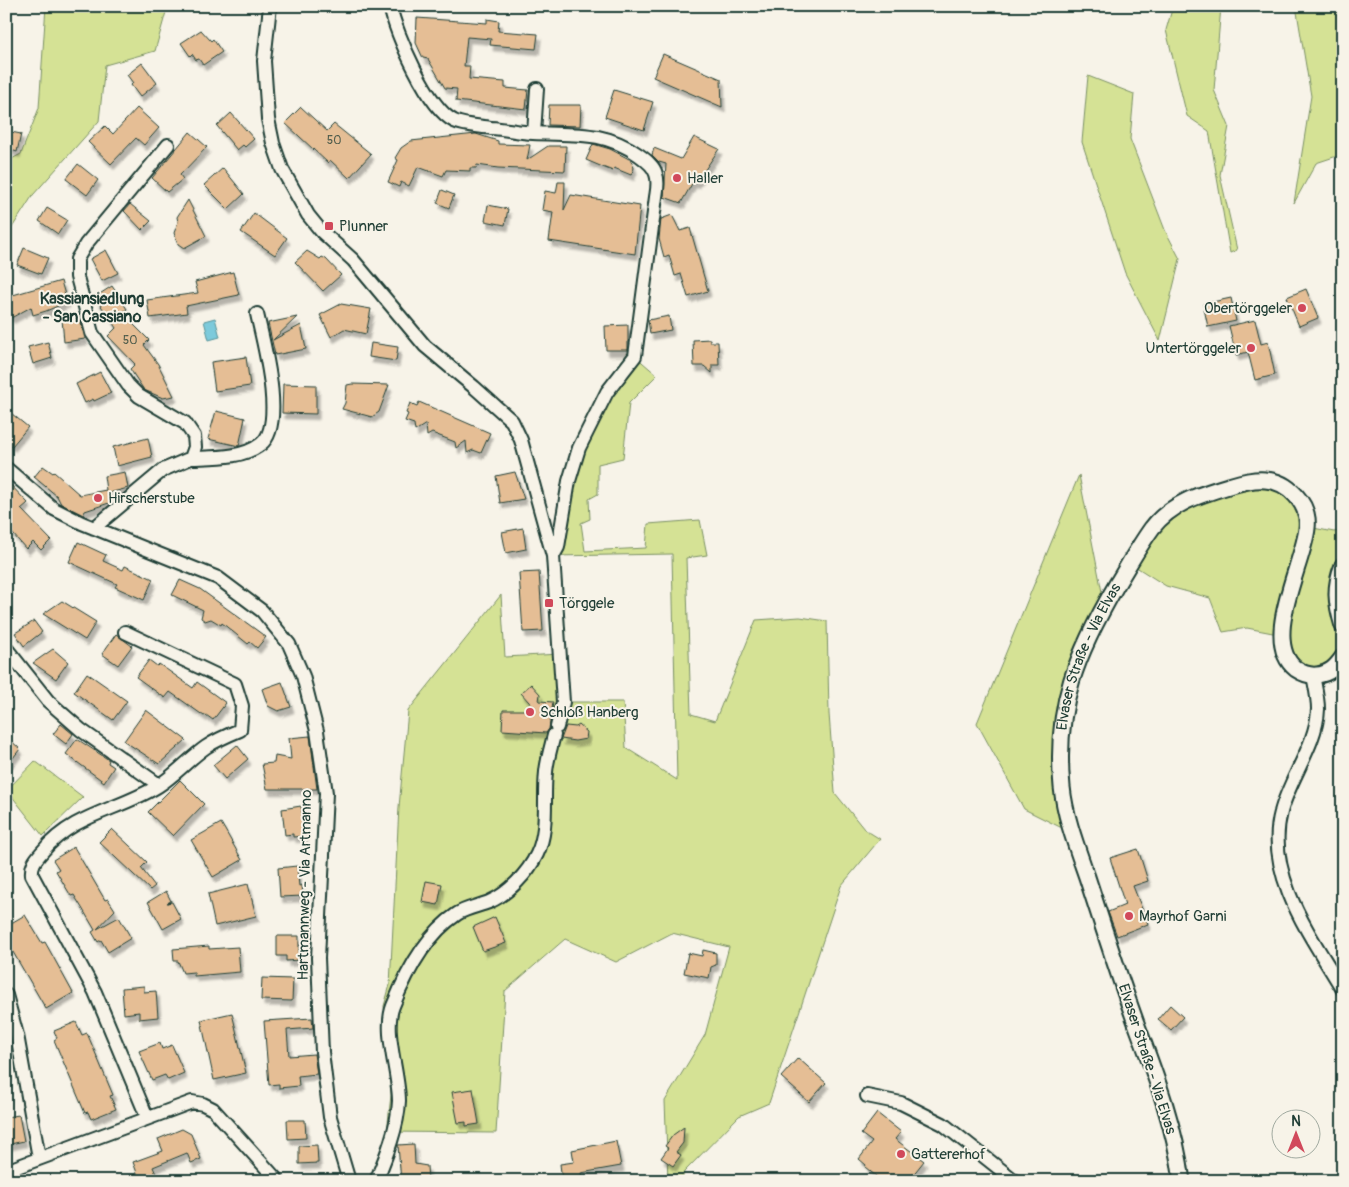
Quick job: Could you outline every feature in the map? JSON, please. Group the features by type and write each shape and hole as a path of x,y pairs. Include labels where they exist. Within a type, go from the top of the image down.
{"street":[{"path":"270,6 264,61 273,143 282,169 308,215 353,260 425,346 512,421 520,440 553,556 563,702 546,771 543,836 537,855 523,876 509,889 491,901 459,912 442,925 425,946 392,1008 391,1027 399,1101 385,1160 376,1181"},
{"path":"390,6 410,61 442,112 454,121 469,125 534,133 596,135 614,140 650,164 656,172 658,180 635,356 607,392 579,448 569,481 558,547 553,556"},
{"path":"534,133 537,89"},
{"path":"168,145 86,244 77,260 77,277 92,333 128,385 139,396 185,423 194,436 195,447 190,458"},
{"path":"94,528 163,470 190,458 226,457 252,449 263,443 270,431 273,405 269,369 257,314"},
{"name":"Hartmannweg - Via Artmanno","path":"6,468 54,509 94,528 218,578 262,611 289,644 303,676 317,731 326,793 318,958 322,1052 330,1117 349,1181"},
{"name":"Elvaser Straße - Via Elvas","path":"1182,1181 1168,1116 1118,972 1072,829 1062,789 1060,742 1070,683 1083,645 1153,527 1170,510 1191,497 1245,481 1266,480 1284,486 1295,494 1305,509 1308,527 1288,594 1283,635 1285,653 1291,665 1301,673 1313,676"},
{"path":"1343,565 1337,580 1335,596 1343,626"},
{"path":"125,632 235,684 242,706 240,730 206,747 159,785 88,816 68,828 52,840 31,866 32,875 94,992 147,1117"},
{"path":"6,648 48,701 159,785"},
{"path":"1343,657 1335,668 1326,673 1313,676 1318,708 1317,720 1294,782 1281,810 1277,842 1284,877 1291,897 1343,990"},
{"path":"6,995 17,1034 39,1158"},
{"path":"867,1096 901,1103 943,1124 1015,1181"},
{"path":"6,1171 147,1117 192,1102 203,1104 213,1109 278,1181"}],"green space":[{"path":"46,6 164,6 166,12 155,51 105,65 99,121 33,195 6,237 6,162 21,154 39,108"},
{"path":"1173,6 1221,6 1214,90 1229,126 1220,175 1237,250 1230,253 1209,131 1187,116 1166,30"},
{"path":"1296,6 1343,6 1343,154 1316,163 1294,203 1311,96"},
{"path":"1088,76 1134,94 1130,139 1165,230 1180,259 1160,341 1125,273 1082,142"},
{"path":"635,356 657,375 629,403 623,458 598,464 598,494 589,499 590,519 581,523 585,551 646,548 648,524 700,520 707,555 686,558 691,714 715,721 756,620 800,617 827,621 829,714 835,793 864,829 880,839 841,886 769,1103 739,1116 684,1172 682,1181 668,1181 665,1101 705,1035 729,947 672,933 616,962 565,939 505,991 496,1133 387,1132 391,1095 384,1006 390,985 399,807 408,711 501,595 505,657 560,654 563,702 623,702 626,748 677,780 672,554 553,556 552,535 562,521 579,448"},
{"path":"1079,475 1102,592 1111,594 1063,715 1071,829 1060,827 1024,809 977,723"},
{"path":"1245,481 1284,486 1308,527 1334,532 1343,530 1343,658 1335,668 1301,673 1283,635 1247,628 1223,632 1210,598 1166,586 1130,563 1170,510"},
{"path":"35,761 83,797 43,836 7,790"}],"water":[{"path":"215,318 220,337 209,340 204,321"}],"building":[{"path":"417,18 487,23 487,19 499,21 498,31 538,34 536,49 490,45 491,39 467,37 464,66 470,66 469,79 505,82 505,88 528,90 526,109 456,101 457,89 445,88 428,59 423,58 416,43"},
{"path":"201,30 211,41 213,39 222,52 203,65 192,54 190,56 181,43"},
{"path":"663,54 721,79 722,107 653,77"},
{"path":"142,63 157,83 140,97 131,85 133,83 127,75"},
{"path":"614,90 653,102 644,130 605,117"},
{"path":"549,105 581,105 580,126 548,125"},
{"path":"301,107 327,131 334,124 371,154 349,178 330,160 328,163 285,123"},
{"path":"137,108 159,128 144,145 136,138 111,164 88,142 105,126 113,134"},
{"path":"231,113 254,139 245,147 243,145 237,150 217,126"},
{"path":"6,131 21,134 17,152 6,148"},
{"path":"190,132 207,147 180,175 183,179 167,192 152,178"},
{"path":"476,134 498,141 498,144 530,145 527,160 548,146 566,146 565,171 498,168 477,165 476,168 470,168 470,171 446,170 443,176 418,167 409,186 401,182 399,187 388,182 398,160 395,158 401,148 411,141"},
{"path":"694,137 719,149 696,183 693,182 681,203 664,197 666,164 659,162 652,155 654,148 681,159"},
{"path":"593,144 610,149 631,160 634,168 631,175 614,168 613,171 586,160"},
{"path":"78,164 98,180 87,195 66,179"},
{"path":"223,168 244,194 228,209 204,185"},
{"path":"558,182 565,182 564,210 571,195 640,206 635,254 549,241 553,212 542,210 545,191 556,193"},
{"path":"442,190 454,195 449,208 437,203"},
{"path":"188,200 206,236 184,248 178,244 174,233 178,222 177,217"},
{"path":"130,204 151,221 142,230 124,211"},
{"path":"488,205 508,209 505,225 485,221"},
{"path":"47,208 67,220 58,234 39,221"},
{"path":"254,213 287,238 275,255 241,232"},
{"path":"672,215 680,231 690,228 708,291 688,297 681,274 675,276 669,255 664,257 659,239 661,219"},
{"path":"24,248 48,258 41,274 17,265"},
{"path":"106,250 118,273 102,281 90,259"},
{"path":"307,251 320,259 322,257 326,259 341,275 323,291 295,262"},
{"path":"233,272 239,295 186,306 187,313 150,318 147,300 198,293 195,282"},
{"path":"61,281 67,302 33,315 31,307 11,318 10,315 6,317 6,297"},
{"path":"112,286 127,309 122,313 149,340 144,345 158,364 174,396 163,398 144,390 130,369 135,364 108,336 116,328 95,297"},
{"name":"Obertörggeler","path":"1306,289 1318,318 1299,326 1287,297"},
{"path":"1231,298 1236,321 1208,327 1203,304"},
{"path":"341,304 371,309 366,334 344,329 331,337 320,315"},
{"path":"79,315 85,339 64,342 62,319"},
{"path":"669,316 671,330 650,334 648,320"},
{"path":"297,317 273,340 301,325 306,349 275,355 268,323"},
{"name":"Untertörggeler","path":"1255,320 1261,344 1268,342 1275,375 1255,380 1248,352 1236,355 1229,326"},
{"path":"628,325 628,350 606,350 605,326"},
{"path":"710,339 710,342 718,342 719,365 712,365 712,373 704,366 694,366 693,340"},
{"path":"48,342 52,358 33,364 28,347"},
{"path":"371,343 398,347 396,361 369,357"},
{"path":"246,357 250,386 215,391 211,362"},
{"path":"100,372 111,393 85,403 76,384"},
{"path":"283,384 316,385 316,414 282,413"},
{"path":"347,385 389,385 379,412 372,417 342,409 345,403"},
{"path":"419,402 490,433 481,453 473,450 467,453 466,441 456,448 455,442 432,433 427,436 426,424 415,431 414,424 405,421 408,414 406,413 410,403 417,406"},
{"path":"6,409 28,427 12,446 6,441"},
{"path":"216,411 245,418 239,446 208,439"},
{"path":"148,438 152,457 117,466 113,447"},
{"path":"43,466 54,472 80,495 106,490 104,476 125,472 128,488 109,493 112,502 85,511 83,515 61,504 57,496 34,477"},
{"path":"515,472 524,499 500,503 496,476"},
{"path":"6,480 28,503 21,509 51,540 41,550 33,542 26,549 6,526"},
{"path":"523,528 526,549 506,553 502,532"},
{"path":"78,542 106,555 103,561 123,570 125,566 153,579 144,600 115,587 117,584 69,562"},
{"path":"539,572 543,631 523,632 519,573"},
{"path":"180,580 200,589 266,637 257,648 250,642 248,644 222,623 221,625 211,619 205,621 201,618 203,610 172,595"},
{"path":"62,601 96,622 85,640 43,614"},
{"path":"34,621 42,632 24,646 15,633"},
{"path":"116,634 132,646 118,665 102,654"},
{"path":"53,649 68,662 56,679 33,663"},
{"path":"149,660 157,666 159,664 193,688 197,682 226,703 213,720 206,715 204,716 170,692 165,698 136,677"},
{"path":"87,673 127,701 113,720 74,692"},
{"path":"282,682 291,707 278,711 268,706 262,689"},
{"name":"Schloß Hanberg","path":"531,684 540,694 539,701 553,702 549,729 546,733 502,730 503,710 536,710 521,693"},
{"path":"146,710 186,740 159,764 124,741"},
{"path":"61,724 73,734 66,744 53,734"},
{"path":"579,725 587,732 586,739 575,741 561,739 566,726 576,727"},
{"path":"6,736 20,749 6,767"},
{"path":"310,736 317,789 267,789 262,764 274,763 275,756 291,759 289,738"},
{"path":"77,739 109,760 108,763 114,767 104,782 66,754"},
{"path":"237,745 248,759 225,779 213,765"},
{"path":"180,780 204,804 173,836 148,812"},
{"path":"301,806 305,836 293,837 293,834 285,835 282,809"},
{"path":"221,823 242,860 213,877 191,840"},
{"path":"112,829 147,862 141,868 155,886 150,890 99,842"},
{"path":"74,847 105,900 108,899 115,910 97,929 119,917 131,938 108,952 101,940 98,942 92,932 95,930 82,908 74,895 71,896 56,871 59,869 53,860"},
{"path":"1138,849 1148,881 1133,886 1148,924 1117,936 1108,912 1125,905 1110,858"},
{"path":"297,866 299,886 302,885 303,896 280,897 278,868"},
{"path":"426,881 442,884 438,905 422,902"},
{"path":"248,884 256,916 215,926 208,894"},
{"path":"166,891 171,901 167,903 172,902 181,919 163,929 148,902"},
{"path":"25,915 42,943 45,942 73,993 46,1009 6,940 6,926"},
{"path":"495,917 506,943 483,951 473,927"},
{"path":"277,936 299,936 299,960 286,961 286,956 277,956"},
{"path":"209,946 209,949 238,947 240,972 194,976 194,972 183,973 178,961 174,961 173,949"},
{"path":"703,950 716,953 716,965 711,967 709,978 684,973 688,953 702,956"},
{"path":"262,978 293,979 292,1001 261,1000"},
{"path":"144,986 144,992 156,991 158,1017 139,1019 139,1012 124,1014 122,988"},
{"path":"1170,1005 1183,1017 1171,1030 1158,1019"},
{"path":"232,1013 246,1073 214,1080 201,1020"},
{"path":"312,1018 313,1028 287,1030 289,1056 314,1054 317,1074 298,1076 299,1086 279,1088 279,1084 269,1085 264,1021"},
{"path":"76,1022 82,1035 87,1033 113,1095 110,1096 116,1109 91,1119 88,1112 85,1113 54,1040 57,1038 54,1031"},
{"path":"160,1043 162,1049 172,1045 184,1073 168,1080 165,1075 152,1080 139,1051"},
{"path":"798,1058 826,1083 809,1102 781,1077"},
{"path":"473,1089 479,1124 466,1126 466,1122 458,1123 452,1092"},
{"path":"877,1113 901,1132 895,1139 924,1161 908,1181 882,1181 865,1167 866,1165 859,1159 872,1142 861,1134"},
{"path":"19,1115 24,1141 6,1145 6,1117"},
{"path":"287,1120 305,1120 306,1138 288,1139"},
{"path":"684,1127 683,1143 676,1152 681,1155 673,1166 661,1158 668,1148 665,1146 673,1135"},
{"path":"182,1129 191,1134 201,1159 191,1163 187,1153 153,1167 159,1181 140,1181 133,1162 163,1151 158,1139"},
{"path":"616,1141 621,1166 581,1173 582,1181 562,1181 560,1164 574,1162 572,1150"},
{"path":"414,1144 415,1164 427,1166 428,1181 401,1181 398,1145"},
{"path":"317,1145 318,1163 299,1164 299,1146"}],"place":[{"name":"Haller","path":"677,178"},
{"name":"Plunner","path":"329,226"},
{"name":"Obertörggeler","path":"1302,308"},
{"name":"Untertörggeler","path":"1251,348"},
{"name":"Hirscherstube","path":"98,498"},
{"name":"Törggele","path":"549,603"},
{"name":"Schloß Hanberg","path":"530,712"},
{"name":"Mayrhof Garni","path":"1129,916"},
{"name":"Gattererhof","path":"901,1154"}],"district":[{"name":"Kassiansiedlung - San Cassiano","path":"92,308"}]}
